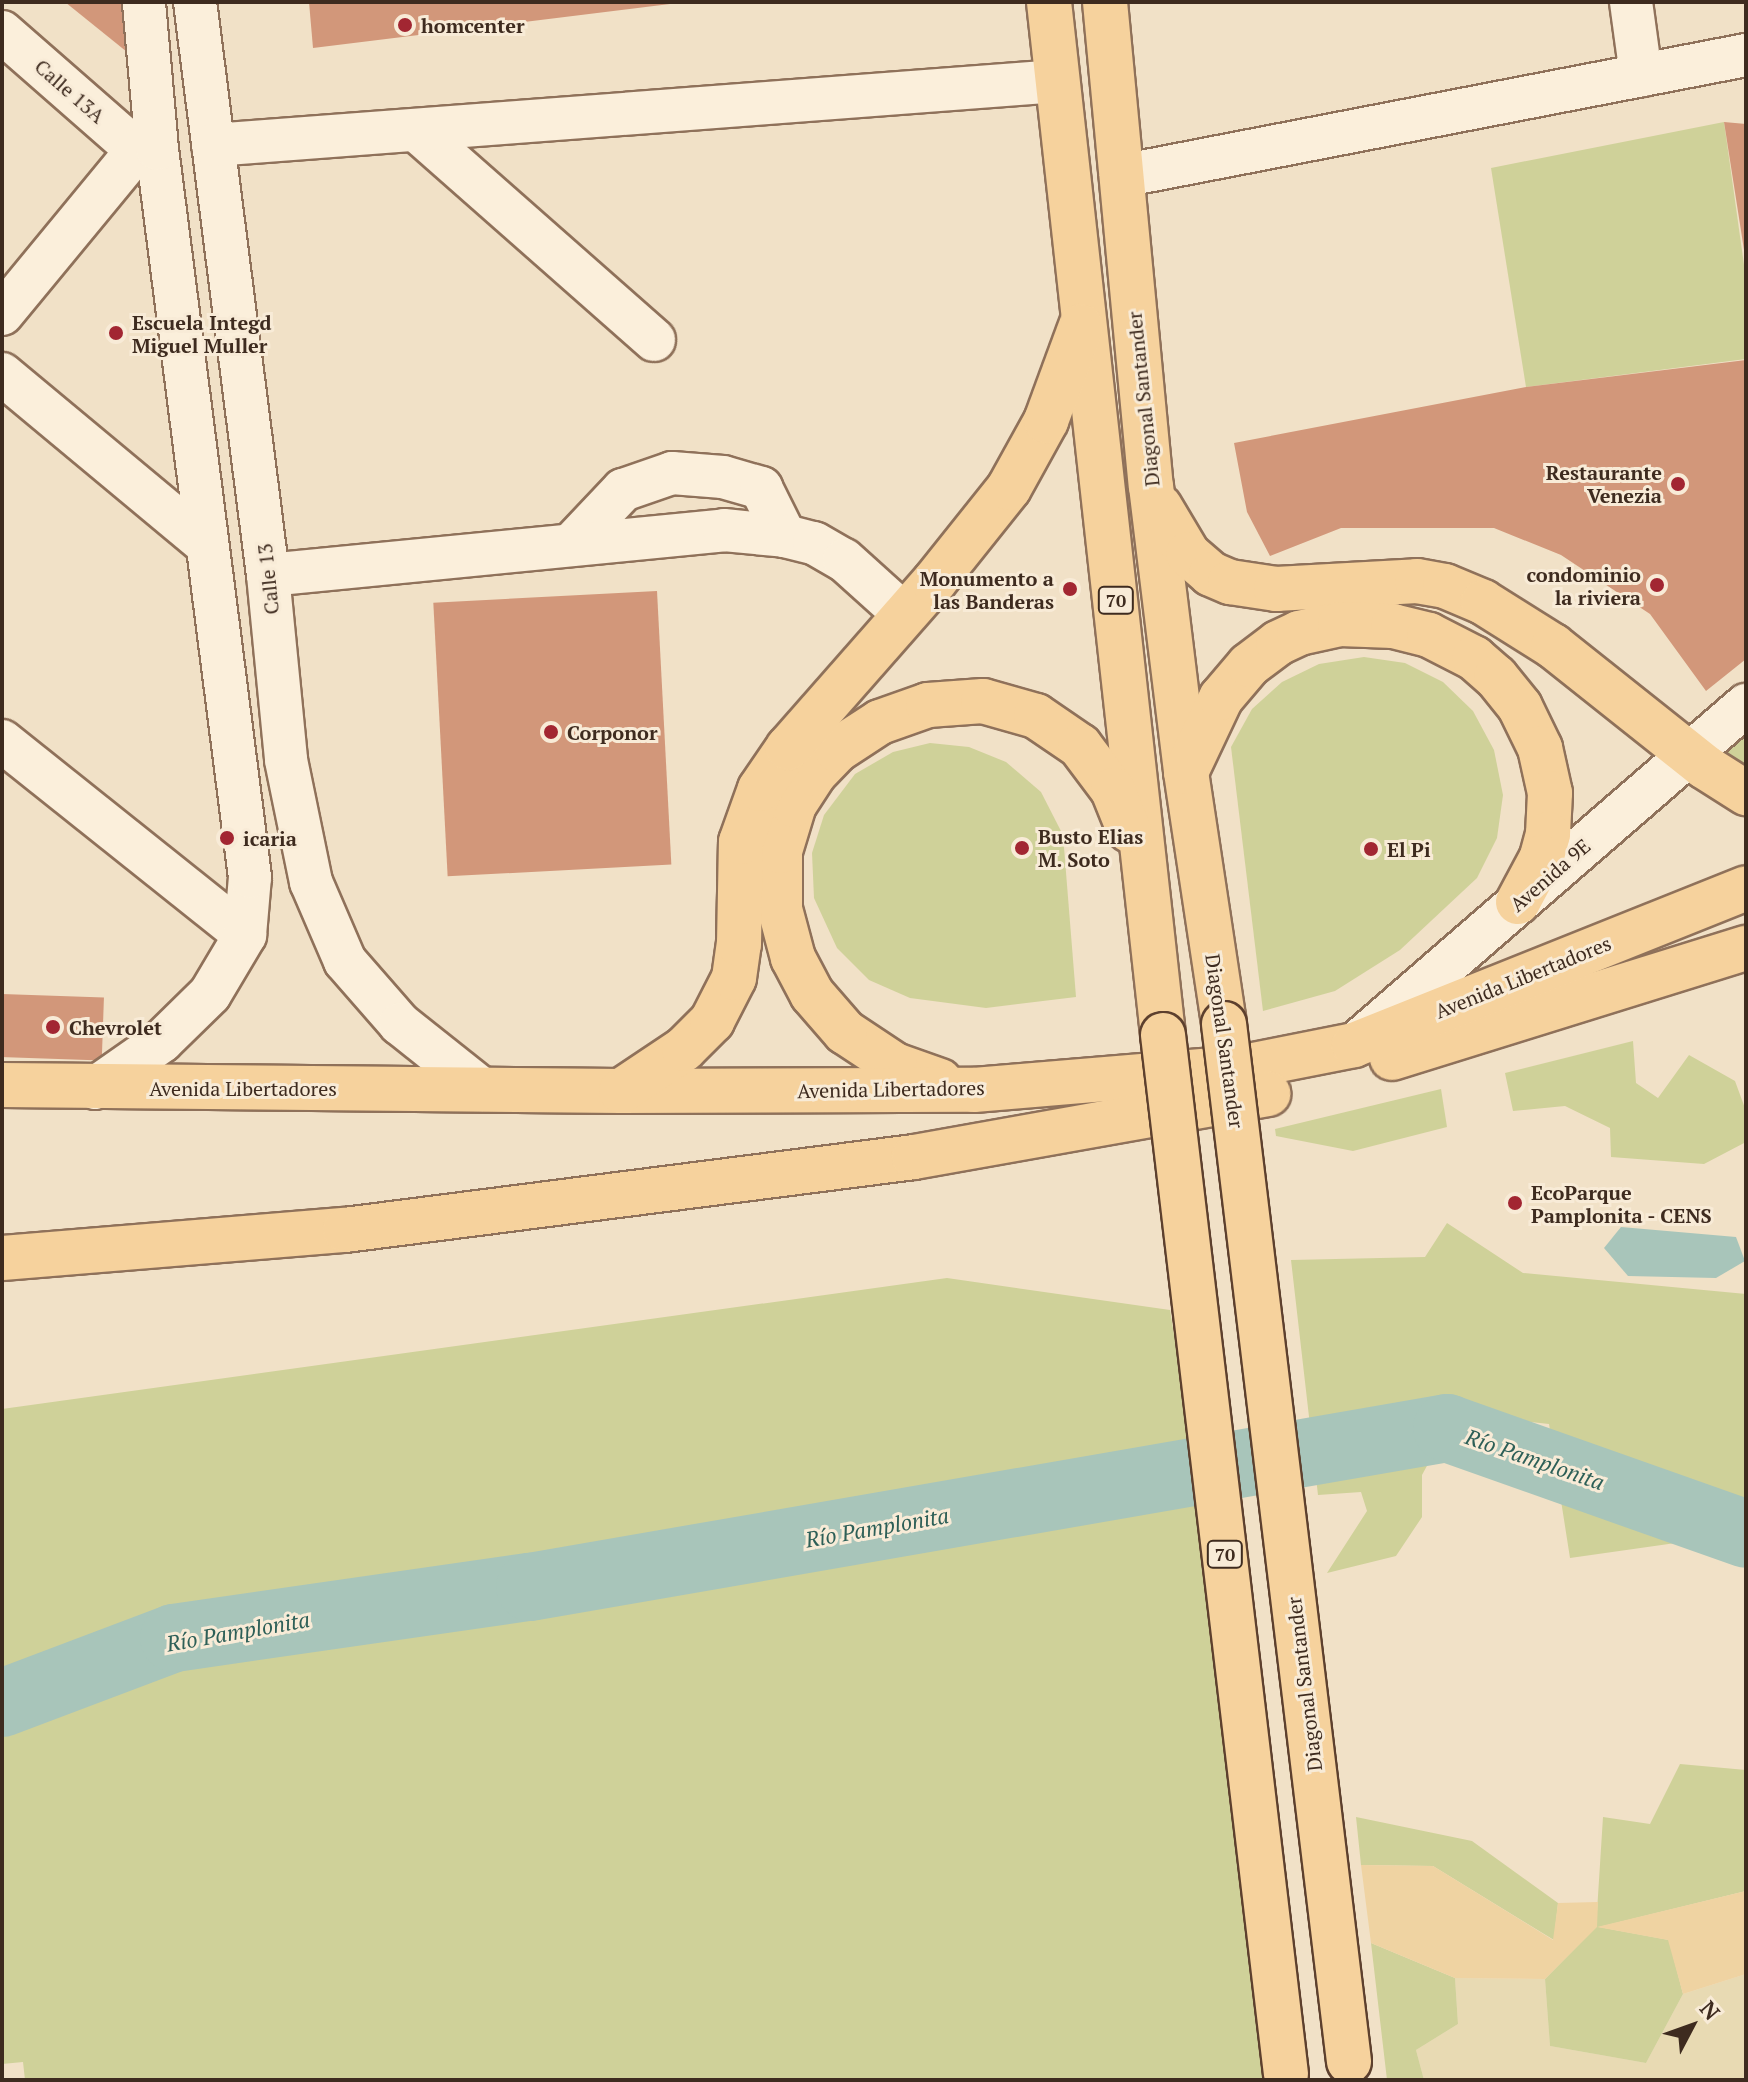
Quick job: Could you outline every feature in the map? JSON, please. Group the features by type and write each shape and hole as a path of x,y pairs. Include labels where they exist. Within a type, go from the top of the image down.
{"main road":[{"name":"70","path":"1049,2 1086,312 1163,1035 1287,2077"},
{"name":"Diagonal Santander","path":"1105,2 1151,486 1186,772 1224,1024 1350,2071"},
{"path":"621,1091 684,1049 712,1021 727,996 737,961 741,842 751,807 788,748 1009,488 1046,421 1086,312"},
{"path":"1151,486 1181,544 1211,574 1259,588 1400,580 1445,586 1483,602 1526,628 1746,793"},
{"path":"1186,772 1221,698 1249,665 1278,643 1299,633 1340,624 1393,626 1429,635 1474,658 1496,677 1520,707 1540,748 1550,793 1548,834 1542,857 1518,902"},
{"path":"974,1090 934,1080 876,1055 833,1021 803,980 783,929 778,870 789,820 814,774 837,750 864,731 915,708 983,701 1019,710 1060,730 1080,746 1103,774 1130,831 1147,888"},
{"name":"Avenida Libertadores","path":"2,1085 621,1091 974,1090 1238,1068 1354,1045 1746,888"},
{"name":"Avenida Libertadores","path":"2,1258 345,1230 960,1149 1285,1091 1746,948"}],"street":[{"path":"95,1088 162,1041 210,994 245,935 250,877 147,150 144,2"},
{"name":"Calle 13","path":"195,2 268,575 286,760 311,882 345,961 400,1024 483,1090"},
{"path":"1631,2 1641,75"},
{"name":"Calle 13A","path":"2,32 147,150"},
{"path":"1121,176 1746,55"},
{"path":"213,145 1058,81"},
{"path":"417,131 654,340"},
{"path":"2,314 147,150"},
{"path":"2,374 205,543"},
{"path":"571,545 623,490 672,473 723,477 761,488 785,536"},
{"path":"268,575 724,530 785,536 814,543 844,560 904,614"},
{"name":"Avenida 9E","path":"1354,1045 1746,705"},
{"path":"2,741 245,935"}],"shaded area":[{"path":"1621,1227 1736,1237 1745,1261 1716,1278 1628,1276 1604,1248"},
{"path":"1746,1974 1746,2080 1424,2080 1416,2050 1458,2024 1455,1978 1545,1979 1550,2046 1646,2063 1683,1994"}],"green space":[{"path":"1724,122 1746,279 1746,359 1526,387 1491,168"},
{"path":"1364,657 1405,663 1443,682 1473,711 1494,750 1503,795 1497,838 1477,878 1400,950 1335,991 1263,1011 1231,747 1252,709 1282,682 1319,664"},
{"path":"1746,720 1746,776 1712,751"},
{"path":"930,743 969,747 1006,762 1041,792 1063,835 1076,997 986,1008 910,998 869,980 837,948 814,898 812,853 824,815 855,774 893,752"},
{"path":"1633,1041 1636,1083 1658,1098 1689,1055 1735,1081 1746,1111 1746,1142 1704,1164 1611,1157 1610,1128 1565,1106 1513,1111 1505,1073"},
{"path":"1441,1089 1447,1127 1353,1151 1276,1136 1275,1129"},
{"path":"1447,1223 1523,1273 1746,1294 1746,1533 1570,1558 1549,1424 1455,1414 1422,1475 1422,1517 1396,1556 1327,1573 1367,1511 1361,1492 1318,1495 1291,1260 1425,1257"},
{"path":"947,1278 1170,1310 1295,2080 25,2080 23,2062 2,2064 2,1409"},
{"path":"1680,1764 1746,1770 1746,1891 1599,1927 1669,1940 1683,1994 1646,2063 1550,2046 1545,1979 1596,1927 1603,1817 1650,1824"},
{"path":"1356,1817 1472,1841 1558,1903 1554,1940 1433,1866 1361,1865"},
{"path":"1371,1943 1455,1978 1458,2024 1416,2050 1424,2080 1387,2080"}],"sand":[{"path":"1361,1865 1433,1866 1553,1940 1558,1903 1598,1902 1597,1927 1545,1979 1455,1978 1371,1943"},
{"path":"1746,1891 1746,1974 1683,1994 1668,1940 1597,1927"}],"building":[{"path":"65,2 125,2 132,56"},
{"name":"homcenter","path":"309,2 669,2 670,4 313,48"},
{"path":"1724,122 1746,124 1746,250 1744,250"},
{"path":"1746,360 1746,659 1706,691 1650,614 1561,555 1494,528 1341,528 1270,556 1247,512 1234,443 1526,387"},
{"name":"Corponor","path":"657,591 671,865 448,876 433,603"},
{"name":"Chevrolet","path":"2,994 104,998 102,1061 2,1057"}],"waterway":[{"name":"Río Pamplonita","path":"2,1703 174,1638 530,1587 1447,1428 1746,1534"}],"place":[{"name":"homcenter","path":"405,25"},
{"name":"Escuela Integd Miguel Muller","path":"116,333"},
{"name":"Restaurante Venezia","path":"1678,484"},
{"name":"condominio la riviera","path":"1657,585"},
{"name":"Monumento a las Banderas","path":"1070,589"},
{"name":"Corponor","path":"551,732"},
{"name":"icaria","path":"227,838"},
{"name":"Busto Elias M. Soto","path":"1022,848"},
{"name":"El Pi","path":"1371,849"},
{"name":"Chevrolet","path":"53,1027"},
{"name":"EcoParque Pamplonita - CENS","path":"1515,1203"}]}
